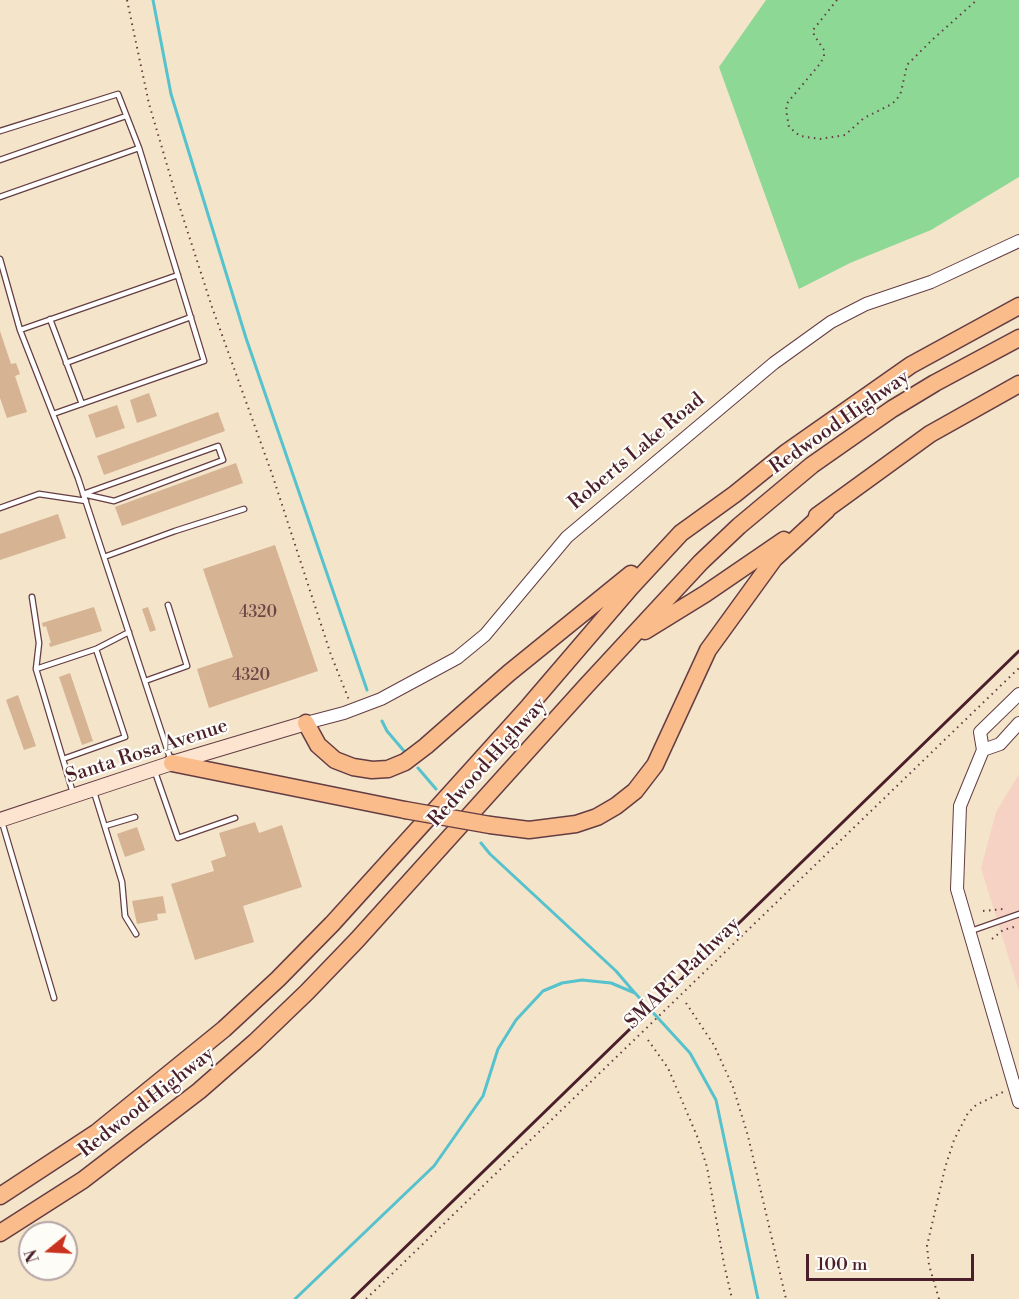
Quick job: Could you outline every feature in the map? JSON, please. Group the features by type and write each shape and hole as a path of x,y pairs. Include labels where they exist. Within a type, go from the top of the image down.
{"highway":[{"name":"Redwood Highway","path":"0,1196 96,1133 224,1029 278,979 332,924 485,755 681,533 735,494 786,452 911,365 1019,306"},
{"name":"Redwood Highway","path":"0,1233 100,1168 199,1091 255,1042 357,940 701,562 747,520 812,465 892,409 1019,338"},
{"path":"627,643 705,594 827,510 930,434 1019,384"},
{"path":"172,764 405,810 530,830 576,824 607,812 635,791 655,765 708,650 774,559 827,510"},
{"path":"306,723 318,745 335,760 353,767 372,770 388,769 405,762 509,673 681,533"}],"main road":[{"name":"Santa Rosa Avenue","path":"1,820 306,723"}],"street":[{"name":"Roberts Lake Road","path":"306,723 381,699 457,658 485,635 567,537 774,363 831,322 866,304 931,282 1019,241"},
{"path":"1019,694 980,732 983,750 960,806 957,889 1019,1102"},
{"path":"983,750 1000,744 1019,723"}],"lane":[{"path":"0,131 118,94 139,148 204,362 53,414"},
{"path":"0,159 126,116"},
{"path":"0,197 139,148"},
{"path":"0,259 20,330 86,501 172,764"},
{"path":"20,330 178,275"},
{"path":"66,363 191,317"},
{"path":"50,319 82,404"},
{"path":"218,446 223,460 114,501 83,494 218,446"},
{"path":"0,508 39,494 86,501"},
{"path":"104,557 244,509"},
{"path":"32,597 39,642 36,669 74,796"},
{"path":"145,681 187,666 168,605"},
{"path":"36,669 96,649 129,632"},
{"path":"63,759 125,737 96,649"},
{"path":"154,770 178,838 235,818"},
{"path":"94,789 122,882 125,916 136,934"},
{"path":"105,826 135,817"},
{"path":"1,820 54,998"},
{"path":"970,931 1019,914"}],"path":[{"path":"127,0 149,104 182,212 212,307 272,474 348,711"},
{"path":"837,0 813,30 824,50 824,57 788,102 786,110 789,127 800,136 820,139 845,135 864,118 892,104 901,92 907,65 977,0"},
{"name":"SMART Pathway","path":"366,1299 1019,668"},
{"path":"983,911 1003,909"},
{"path":"992,939 1003,930 1014,927"},
{"path":"686,1003 714,1046 733,1087 750,1146 786,1299"},
{"path":"648,1040 668,1068 701,1146 732,1299"},
{"path":"939,1299 928,1264 927,1246 945,1168 954,1140 968,1113 976,1105 1014,1086"}],"shaded area":[{"path":"1019,774 1019,991 981,868 996,812"}],"green space":[{"path":"766,0 1019,0 1019,177 931,230 850,263 799,289 719,67"}],"building":[{"path":"0,331 11,364 16,363 20,374 15,376 27,412 7,418 0,398"},
{"path":"149,393 157,416 137,423 130,400"},
{"path":"117,405 125,428 96,438 88,415"},
{"path":"218,412 225,431 104,475 97,456"},
{"path":"236,463 243,483 122,526 115,507"},
{"path":"58,514 66,538 0,560 0,534"},
{"path":"275,545 318,671 209,708 197,669 233,657 203,569"},
{"path":"94,607 102,631 50,647 46,626 43,627 42,623"},
{"path":"148,607 156,630 150,632 142,609"},
{"path":"70,673 93,741 82,745 59,677"},
{"path":"18,695 36,746 24,750 6,700"},
{"path":"255,822 259,833 282,825 302,887 243,906 254,942 195,960 171,884 214,871 211,861 226,856 219,833"},
{"path":"137,827 145,850 125,857 117,834"},
{"path":"163,896 166,913 157,914 158,920 137,924 132,901"}],"waterway":[{"path":"153,0 171,94 246,338 367,690"},
{"path":"382,721 387,731 404,751"},
{"path":"418,768 436,789"},
{"path":"481,843 616,971 634,992"},
{"path":"295,1299 434,1166 483,1096 498,1049 516,1020 543,991 562,983 582,980 611,983 635,993 690,1053 716,1100 758,1299"}],"railway":[{"path":"352,1299 1019,651"}]}
